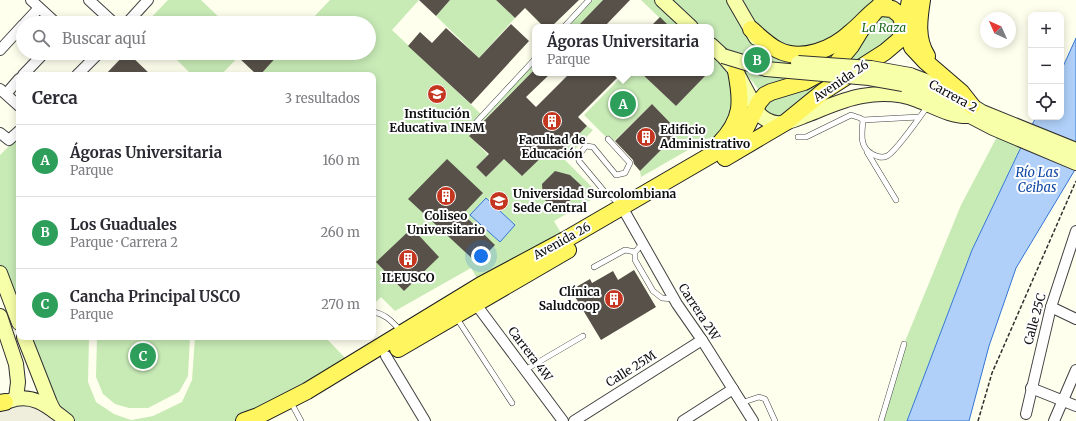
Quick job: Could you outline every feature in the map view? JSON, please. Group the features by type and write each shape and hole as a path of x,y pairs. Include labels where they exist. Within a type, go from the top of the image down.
{"main road":[{"path":"662,0 689,24"},
{"name":"Carrera 2","path":"734,0 755,36 765,49 772,54 798,63 871,68 906,79 922,91 1076,150"},
{"name":"Avenida 26","path":"625,211 745,147 783,124 824,91 885,52 903,35 910,0"},
{"path":"922,0 919,35 928,57 944,77"},
{"path":"714,48 736,71 755,109 764,119 776,123 783,124 847,99 880,94 896,94 960,117 974,112 961,92 926,62 912,46 902,19 897,11 880,5 839,42 828,48 811,53 792,55 778,50 755,36"},
{"name":"Avenida 26","path":"269,421 297,414 386,356 406,338 472,298 543,265 738,138 745,130 759,102 765,95 804,82 835,65 880,5"},
{"name":"Carrera 2","path":"723,56 766,69 869,78 906,79"},
{"path":"706,159 723,140 736,121 740,104 740,92 736,71"},
{"name":"Carrera 2","path":"974,112 993,128 1076,163"},
{"path":"0,273 16,315"},
{"name":"Avenida 26","path":"244,421 258,416 406,338 455,315 472,298"},
{"path":"0,316 16,364 18,382 5,402"},
{"path":"25,340 54,411"},
{"path":"5,402 28,398 42,403 68,421"}],"street":[{"path":"31,0 48,16"},
{"path":"133,16 148,0"},
{"path":"94,2 107,16"},
{"path":"32,16 39,8"},
{"path":"0,50 16,33"},
{"path":"26,72 37,60"},
{"path":"79,72 89,60"},
{"path":"16,81 3,91 16,103"},
{"path":"0,133 9,140 16,134"},
{"name":"Carrera 2W","path":"625,211 674,299 702,340 753,421"},
{"name":"Calle 25C","path":"1026,414 1051,307 1076,231"},
{"name":"Carrera 4W","path":"472,298 563,421"},
{"path":"1051,307 1076,319"},
{"name":"Calle 25M","path":"574,421 702,340"},
{"path":"386,356 425,421"},
{"path":"1054,421 1076,370"},
{"path":"1031,388 1076,406"},
{"path":"683,421 733,389"}],"lane":[{"path":"567,24 589,0"},
{"path":"471,128 532,62"},
{"path":"866,151 879,157 887,156 901,142 929,105"},
{"path":"798,137 806,137 851,115 863,120 919,117"},
{"path":"863,120 862,139 866,151 896,200"},
{"path":"608,139 630,163 625,173 616,174 593,147 586,146 578,156 579,161 604,191 625,211"},
{"path":"643,243 635,252 635,260 653,292 662,298 674,299"},
{"path":"594,267 625,250 635,252"},
{"path":"376,312 387,316 406,338"},
{"path":"455,315 512,403"},
{"path":"525,370 583,336"},
{"path":"881,421 904,344"},
{"path":"741,402 760,397 765,398 776,421"}],"path":[{"path":"978,421 992,373 1076,181"}],"green space":[{"path":"168,0 201,0 218,16 153,16"},
{"path":"330,0 419,0 392,30 481,114 532,62 532,72 469,135 488,155 476,167 486,177 526,137 511,165 522,176 548,151 556,158 587,126 593,130 565,160 600,195 554,221 565,240 481,285 471,268 395,311 381,297 376,302 376,72 262,72 273,60 376,60 376,16 315,16"},
{"path":"450,0 496,0 515,18 479,58 436,16"},
{"path":"593,0 603,0 580,24 570,24"},
{"path":"641,0 661,0 689,24 666,24"},
{"path":"663,0 878,0 851,33 811,53 753,43 767,55 792,62 832,56 812,69 797,76 770,83 758,89 753,82 726,57 738,104 717,152 709,138 641,177 640,171 679,132 652,104 612,143 584,115 622,76 644,76 676,106 705,76 714,76 714,24 690,24"},
{"name":"La Raza","path":"888,14 899,24 893,38 783,116 775,117 766,113 765,108 770,100 842,68 851,59 879,16"},
{"path":"177,60 235,60 224,72 189,72"},
{"path":"999,133 1023,143 972,250 907,421 878,421 904,344 961,205"},
{"path":"16,139 16,314 0,272 0,155"},
{"path":"26,340 89,340 88,382 96,402 114,414 131,420 153,416 182,402 192,380 195,340 328,340 351,364 245,421 63,421"},
{"path":"97,340 190,340 188,376 179,392 148,408 129,408 115,404 103,394 96,377"}],"shaded area":[{"path":"16,398 63,421 0,421 0,407"}],"water":[{"name":"Río Las Ceibas","path":"1076,38 1076,168 1016,268 989,346 969,421 907,421 972,250 1034,120 1064,120 1064,64"},
{"path":"486,198 515,225 500,242 470,215"}],"building":[{"path":"419,0 450,0 436,16"},
{"path":"496,0 579,0 554,24 541,24 525,8 515,18"},
{"path":"603,0 630,0 607,24 580,24"},
{"path":"660,17 667,24 653,24"},
{"path":"511,24 529,41 471,104 408,46 420,32 432,43 446,28 479,58"},
{"path":"119,60 135,60 148,72 108,72"},
{"path":"241,60 274,60 263,72 254,72"},
{"path":"532,72 532,76 548,76 526,97 536,107 567,76 619,76 578,117 587,126 555,158 548,151 522,176 504,159 486,177 476,167 489,154 469,136"},
{"path":"644,76 705,76 676,106"},
{"name":"Edificio Administrativo","path":"652,104 679,132 640,171 634,164 633,160 615,141"},
{"name":"Coliseo Universitario","path":"447,159 483,193 463,214 495,245 477,263 408,199"},
{"path":"555,171 570,175 583,187 558,213 543,198 542,184"},
{"name":"ILEUSCO","path":"412,228 439,257 404,291 376,262"},
{"name":"Clínica Saludcoop","path":"634,270 656,307 601,340 571,290 590,279 592,283 613,271 618,280"}],"place":[{"name":"Los Guaduales","path":"757,60"},
{"name":"Institución Educativa INEM","path":"437,94"},
{"name":"Ágoras Universitaria","path":"623,104"},
{"name":"Facultad de Educación","path":"552,121"},
{"name":"Edificio Administrativo","path":"646,137"},
{"name":"Coliseo Universitario","path":"446,196"},
{"name":"Universidad Surcolombiana Sede Central","path":"499,201"},
{"name":"ILEUSCO","path":"408,259"},
{"name":"Clínica Saludcoop","path":"614,299"},
{"name":"Cancha Principal USCO","path":"143,356"}]}
